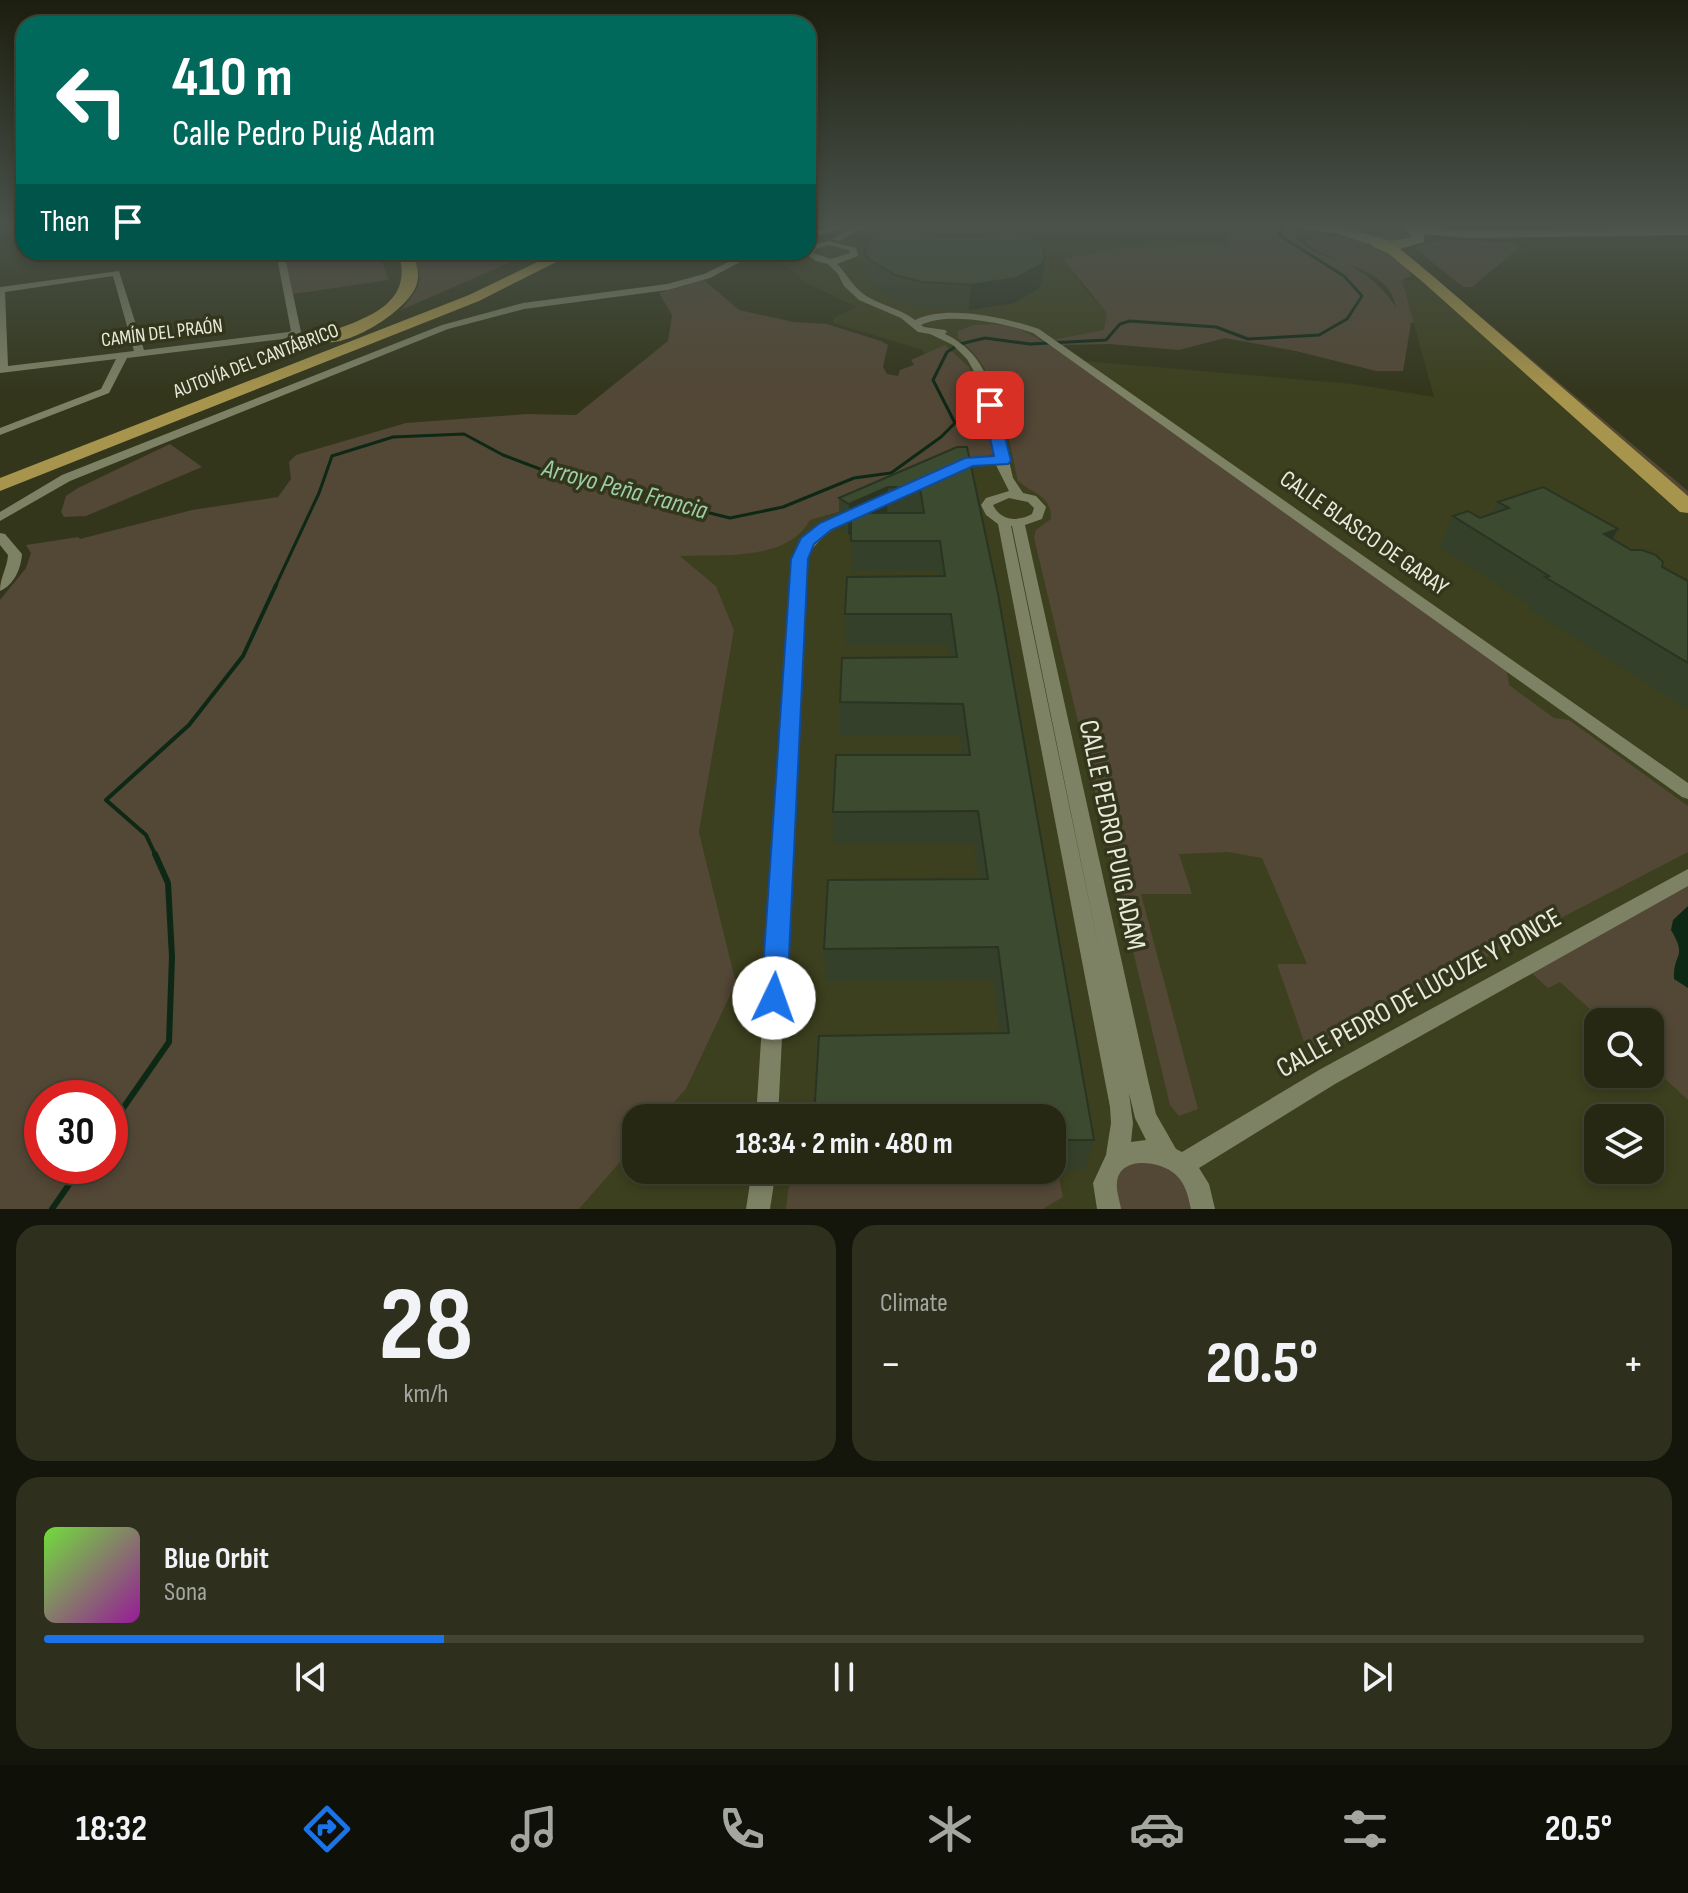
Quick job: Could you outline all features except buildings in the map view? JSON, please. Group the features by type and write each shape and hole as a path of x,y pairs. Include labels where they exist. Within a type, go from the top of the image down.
{"highway":[{"path":"27,459 356,328 399,302 411,282"},
{"name":"AUTOVÍA DEL CANTÁBRICO","path":"0,470 482,282"},
{"name":"AUTOVÍA DEL CANTÁBRICO","path":"0,485 402,327 506,282"},
{"path":"402,327 479,300 515,282"},
{"path":"1432,282 1688,507"},
{"path":"1463,282 1688,486"}],"street":[{"path":"2,370 0,290 52,282"},
{"path":"119,282 140,354"},
{"name":"CAMÍN DEL PRAÓN","path":"2,370 296,332 286,282"},
{"path":"0,517 66,478 445,327 523,306 684,282"},
{"path":"848,282 855,292 921,330 954,341 963,349 986,386 1007,478 1017,494"},
{"path":"890,310 928,317 981,320"},
{"path":"915,324 928,317"},
{"path":"943,318 952,327 954,341"},
{"path":"934,333 981,320"},
{"name":"CALLE BLASCO DE GARAY","path":"981,320 1007,321 1045,337 1688,792"},
{"path":"0,432 105,391 123,356"},
{"path":"944,473 971,461 1003,461"},
{"path":"1000,495 1007,478"},
{"path":"1017,494 1037,503 1040,512 1033,520 1011,522 988,510 990,501 1000,495 1017,494"},
{"path":"768,1104 799,559 807,542 825,526 865,508"},
{"name":"CALLE PEDRO PUIG ADAM","path":"1011,522 1121,1107 1117,1159 1108,1172 1104,1206"},
{"name":"CALLE PEDRO PUIG ADAM","path":"1011,522 1146,1118 1174,1160 1195,1180 1203,1198 1203,1209"},
{"path":"0,537 15,554 14,568 0,587"},
{"name":"CALLE PEDRO DE LUCUZE Y PONCE","path":"1174,1160 1688,877"},
{"path":"1117,1159 1144,1149 1174,1160"},
{"path":"758,1209 762,1184"}],"shaded area":[{"path":"291,282 372,282 293,294"},
{"path":"419,282 464,282 401,310"},
{"path":"696,282 707,282 739,310 794,322 827,324 881,341 888,345 883,367 887,374 898,376 900,370 914,365 911,360 945,345 969,367 993,454 845,510 810,520 799,534 770,549 733,555 680,556 716,586 734,630 699,832 736,983 686,1089 673,1104 622,1104 622,1160 579,1209 0,1209 0,600 26,568 31,553 26,545 80,539 192,510 278,497 291,479 289,462 296,455 406,423 527,414 576,415 668,341 672,315 659,293"},
{"path":"806,282 1080,282 1107,313 1110,338 1059,342 1084,361 1353,384 1434,397 1403,282 1432,282 1688,507 1688,1209 579,1209 622,1160 622,1184 1066,1184 1066,1104 673,1104 686,1089 736,983 699,832 734,630 716,586 679,555 931,374 923,350 833,323 834,318 856,307"},
{"path":"1082,282 1375,282 1396,307 1391,293 1381,282 1403,282 1414,323 1411,323 1403,371 1376,371 1296,351 1225,338 1179,350 1109,344 1062,345 1056,339 1104,330 1107,313"},
{"path":"1440,282 1688,491 1688,496"},
{"path":"1457,282 1477,282 1472,287 1463,287"},
{"path":"973,325 1018,328 1057,349 1507,672 1509,685 1554,718 1569,720 1688,806 1688,852 1307,1050 1277,964 1307,964 1262,858 1228,852 1179,854 1192,894 1141,894 1198,1109 1179,1116 1170,1105 1034,538 1036,530 1051,519 1050,511 1045,500 1018,481 993,385 984,368 958,338 958,331"},
{"path":"170,444 202,467 86,516 64,517 61,512 66,496"},
{"path":"1688,877 1688,1100 1664,1078 1664,1008 1589,1008 1560,982 1548,988 1526,968"},
{"path":"1688,906 1688,988 1674,979 1679,951 1671,930 1673,920"},
{"path":"1167,1154 1203,1209 1109,1209 1117,1159"},
{"path":"791,1184 1060,1184 1063,1197 1043,1209 786,1209"}],"waterway":[{"name":"Arroyo Peña Francia","path":"275,587 319,493 332,456 393,437 464,434 503,455 553,474 730,518 783,507 854,478 891,473 941,437 955,423 933,380 947,352 960,344 985,338 1030,344 1106,340 1120,324 1130,321 1216,327 1248,339 1319,335 1347,319 1362,296 1350,282"},
{"name":"Arroyo Peña Francia","path":"156,856 146,835 106,800 189,725 243,656 276,585"},
{"name":"Arroyo Peña Francia","path":"128,1101 169,1042 172,957 168,883 155,854"},
{"name":"Arroyo Peña Francia","path":"52,1209 69,1184"}],"route":[{"path":"774,998 799,559 807,542 825,526 971,461 1003,461 990,405"}]}
